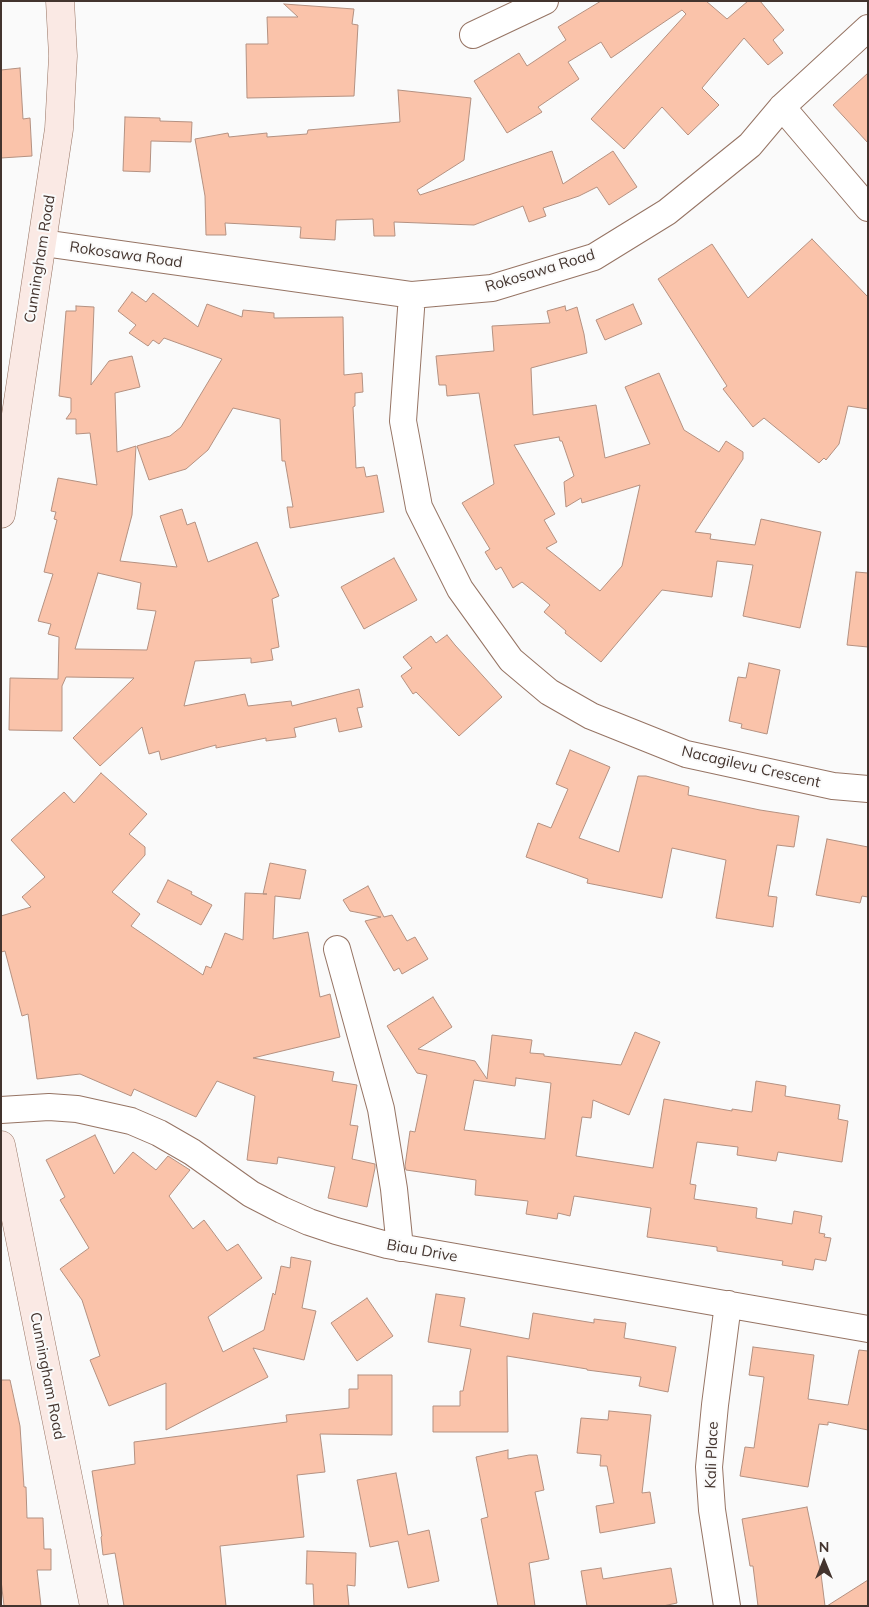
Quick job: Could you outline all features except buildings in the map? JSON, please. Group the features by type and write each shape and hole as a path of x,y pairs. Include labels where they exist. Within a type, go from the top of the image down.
{"main road":[{"name":"Cunningham Road","path":"1,514 59,129 63,56 60,1"},
{"name":"Cunningham Road","path":"1,1145 94,1606"}],"street":[{"path":"473,35 545,1"},
{"name":"Rokosawa Road","path":"42,243 412,295 492,288 594,256 668,212 750,145 782,107 868,28"},
{"path":"782,107 868,208"},
{"name":"Nacagilevu Crescent","path":"412,295 403,421 418,507 460,589 511,660 549,692 591,716 686,754 833,786 868,789"},
{"path":"337,949 381,1109 394,1188 400,1248"},
{"name":"Biau Drive","path":"1,1110 49,1107 77,1109 131,1121 159,1133 192,1152 251,1194 309,1222 344,1234 400,1248 868,1329"},
{"name":"Kali Place","path":"727,1606 712,1510 710,1468 715,1404 728,1304"}]}
